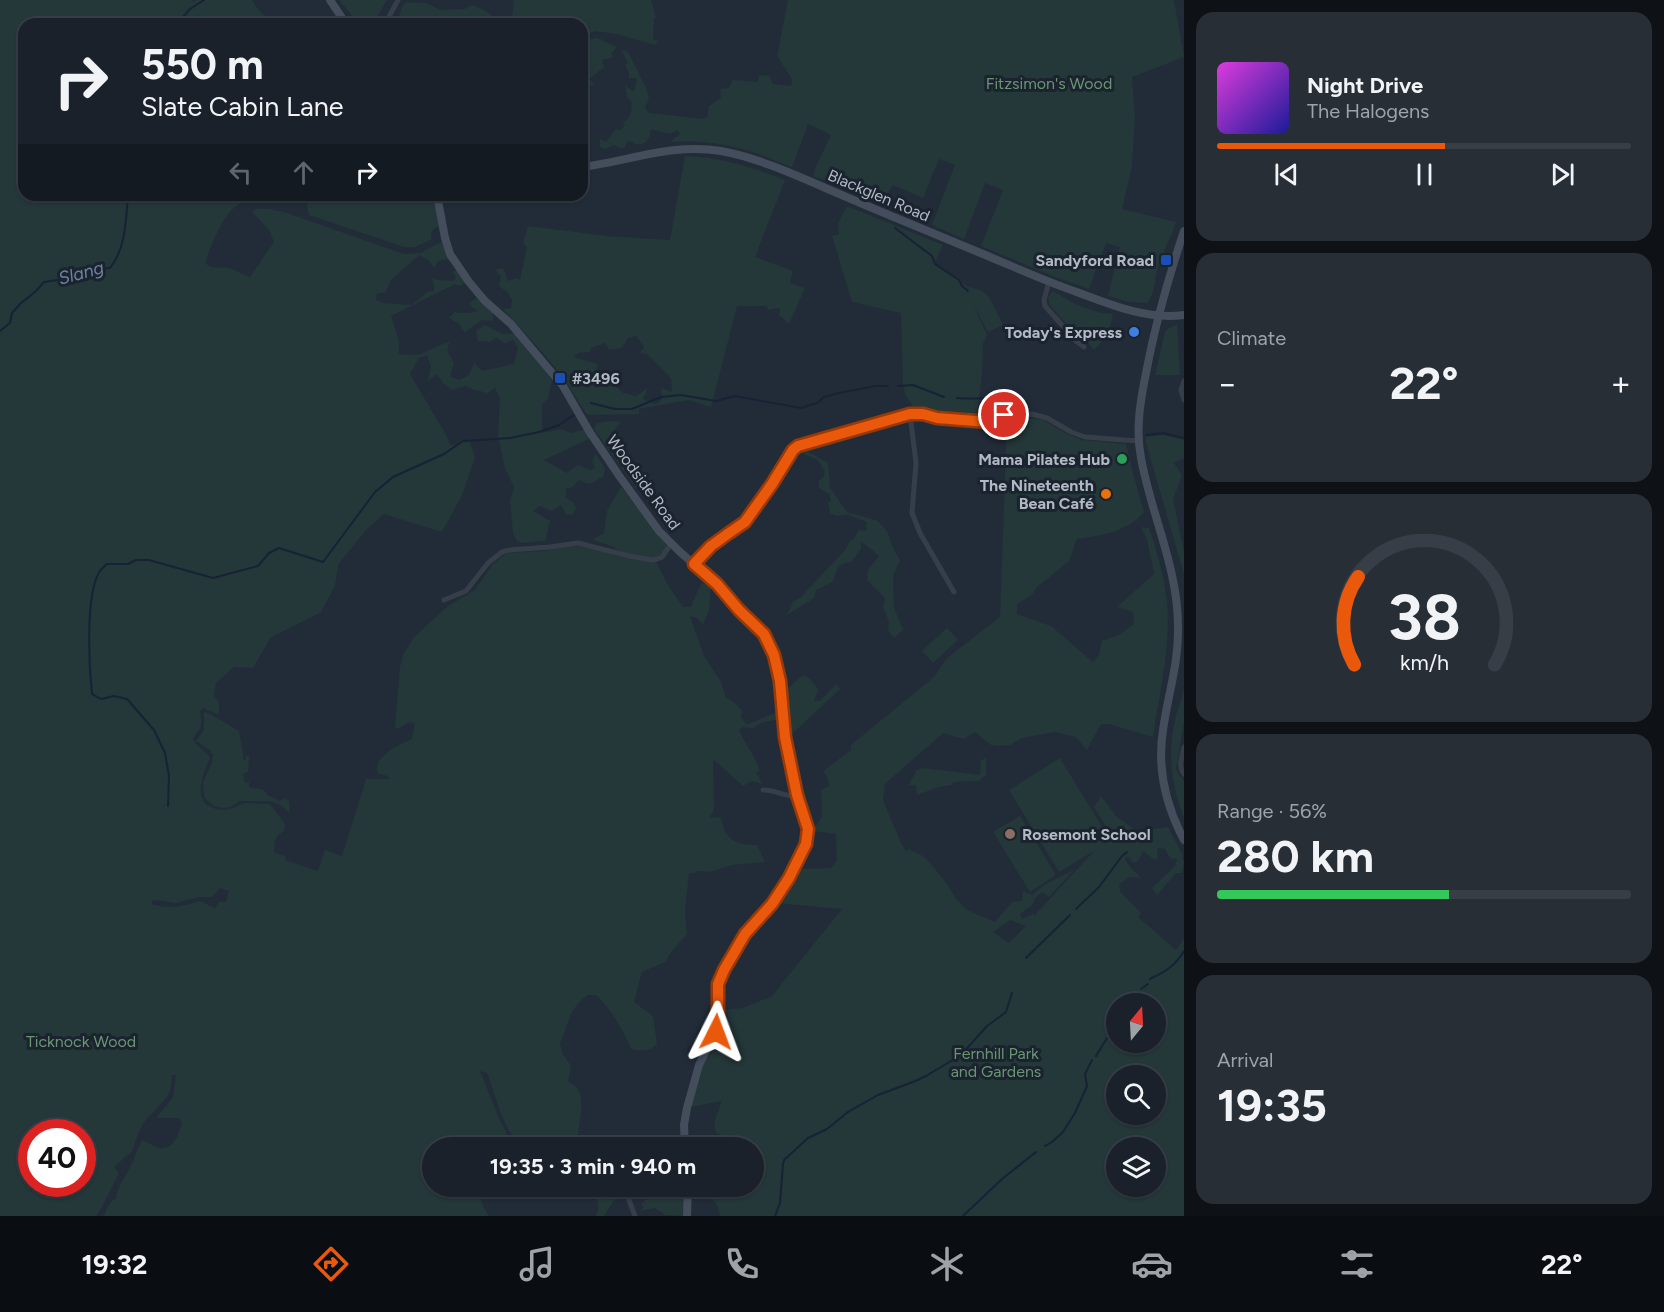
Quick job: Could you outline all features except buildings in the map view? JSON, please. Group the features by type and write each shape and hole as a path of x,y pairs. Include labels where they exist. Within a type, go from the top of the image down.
{"street":[{"path":"330,0 342,18"},
{"path":"388,18 398,0"},
{"name":"Blackglen Road","path":"588,166 681,148 709,149 734,154 804,180 1049,282 1145,314 1172,317 1184,315"},
{"name":"Woodside Road","path":"438,201 450,254 469,282 485,301 511,324 563,386 589,431 659,531 717,584 764,634 774,655 780,681 785,737 797,795 808,829 806,844 784,887 745,934 718,984 717,1028 699,1065 687,1108 685,1137"},
{"path":"1184,231 1158,316 1143,384 1138,441 1142,467 1178,592 1178,648 1163,728 1161,757 1167,797 1172,815 1184,840"},
{"path":"1049,282 1044,300 1045,306 1084,347"},
{"path":"1184,381 1181,390 1184,400"},
{"path":"694,564 711,546 745,522 793,450 798,446 910,414 988,422 1004,415 1032,414 1047,418 1085,437 1138,441"},
{"path":"910,414 916,463 912,513 920,533 954,592"},
{"path":"444,600 466,591 488,563 510,549 550,548 578,543 652,560 662,557 671,544"},
{"path":"1184,747 1181,771 1184,774"},
{"path":"763,790 770,789 790,797 797,795"},
{"path":"687,1216 688,1197"},
{"path":"629,1200 635,1216"}],"green space":[{"name":"Ticknock Wood","path":"0,0 192,0 193,2 196,0 252,0 266,18 18,18 18,201 250,201 235,207 229,213 217,233 206,264 211,267 229,268 250,277 274,242 269,230 252,212 256,209 284,212 404,254 420,253 441,242 454,264 446,259 438,261 434,268 428,260 419,255 390,281 386,292 377,294 376,300 384,303 412,305 427,292 434,291 432,278 454,281 456,277 452,272 458,270 466,282 460,286 455,284 391,316 399,341 399,354 418,355 450,341 447,350 454,364 450,376 459,380 469,375 474,363 482,371 514,364 518,348 513,340 505,343 496,338 490,342 478,341 476,331 485,325 503,334 516,333 528,344 552,380 548,398 542,404 542,433 560,429 571,433 586,429 591,438 544,460 567,473 578,465 590,470 595,468 592,461 596,454 605,469 603,477 589,484 579,480 573,487 566,489 566,498 573,502 576,509 572,515 566,514 561,505 551,511 540,506 533,511 550,521 545,541 524,543 517,541 513,533 510,501 514,487 505,468 498,436 500,398 495,388 488,393 466,386 452,390 437,374 428,381 431,366 427,355 419,358 410,374 451,446 469,440 475,458 462,495 442,532 384,514 365,531 338,565 335,586 321,612 271,637 253,668 234,667 216,683 214,695 219,703 219,715 203,708 200,712 201,727 193,739 210,758 201,782 202,798 213,808 223,810 246,803 270,804 285,824 284,831 276,839 274,852 286,857 285,860 318,871 325,850 342,856 366,779 389,779 388,776 378,774 379,762 388,752 412,739 415,723 407,723 397,729 395,727 400,667 403,655 414,637 448,606 475,590 492,565 504,555 575,546 591,547 620,557 656,562 683,607 691,607 701,584 707,582 711,586 709,611 703,624 697,618 690,616 704,656 721,682 726,698 742,710 741,717 746,724 775,713 778,708 781,730 776,720 763,722 753,728 743,727 739,730 758,766 760,771 756,772 762,784 752,781 743,786 713,759 714,809 710,817 721,818 725,832 733,840 743,844 757,845 765,862 733,865 709,872 700,871 689,874 685,910 687,934 665,962 642,972 634,1002 653,1016 657,1044 654,1047 645,1050 631,1049 617,1020 596,995 588,995 572,1012 560,1043 562,1053 571,1066 568,1082 576,1087 581,1099 578,1137 514,1137 505,1123 487,1073 480,1071 507,1137 422,1137 422,1197 481,1197 489,1216 104,1216 116,1198 142,1140 165,1148 172,1144 177,1136 182,1123 179,1118 156,1118 173,1097 176,1075 172,1075 168,1096 144,1122 132,1151 114,1167 119,1173 96,1216 0,1216","holes":["220,888 229,891 226,902 219,902 215,908 200,901 176,907 151,904 153,900 176,903 199,897 212,897"]},
{"path":"339,0 387,0 376,18 354,18"},
{"path":"514,0 651,0 656,18 654,18 653,40 658,41 655,45 617,34 596,31 588,34 588,18 512,18"},
{"name":"Fitzsimon's Wood","path":"788,0 1174,0 1184,57 1132,77 1135,117 1132,166 1122,209 1176,222 1160,261 1153,290 1147,303 1129,302 1108,296 1120,247 1106,243 1089,289 981,246 1003,190 985,183 964,239 932,225 955,165 939,159 923,198 893,185 881,204 813,176 831,135 808,124 792,167 740,148 671,141 680,134 677,130 670,134 651,129 645,143 627,142 622,149 614,145 605,149 600,147 600,139 606,142 615,130 621,130 625,124 623,122 630,117 632,102 627,97 625,85 634,92 637,78 629,78 625,65 628,63 621,49 628,52 647,90 649,99 645,108 649,113 704,119 707,117 709,106 721,98 720,89 729,88 733,80 758,82 759,75 769,76 773,84 790,86 792,79 777,56"},
{"path":"407,2 426,3 441,10 464,9 473,5 494,18 398,18 403,5"},
{"path":"597,38 617,47 611,53 614,57 602,60 604,67 589,79 595,85 588,88 588,40"},
{"path":"685,156 711,158 736,164 785,180 755,257 793,271 790,283 805,288 789,324 779,315 780,309 769,310 766,306 737,306 711,407 689,400 639,409 639,414 587,415 564,379 503,309 511,308 512,299 499,286 501,276 495,270 503,268 508,281 516,278 520,280 527,247 523,243 528,226 607,236 670,240","holes":["636,336 644,347 640,353 647,354 671,378 672,392 661,388 662,399 656,404 643,398 648,388 636,396 623,393 614,385 607,386 596,382 597,364 574,357 578,353 590,352 591,348 605,343 609,350 622,348 628,338"]},
{"path":"309,201 436,201 439,226 432,231 432,239 415,247 404,247 309,215"},
{"path":"847,206 943,245 934,264 967,286 982,291 989,297 1003,325 988,332 973,304 987,335 983,343 977,418 937,415 931,410 914,408 906,396 903,385 901,313 852,302 832,236 839,234 838,224"},
{"path":"1053,291 1075,304 1097,312 1113,314 1108,335 1094,350 1084,338 1079,339 1049,304 1048,297"},
{"path":"478,297 493,311 493,321 482,320 465,332 458,323 449,318 455,312 478,311 470,303"},
{"path":"1177,325 1180,375 1155,375 1165,332"},
{"name":"Fernhill Park and Gardens","path":"1016,417 1043,420 1082,440 1126,444 1144,512 1122,528 1077,539 1069,561 1036,588 1032,595 1017,604 1017,614 1051,626 1093,662 1099,654 1102,641 1119,635 1134,624 1133,612 1117,607 1154,574 1147,539 1141,527 1149,528 1164,582 1168,618 1164,668 1153,736 1110,724 1101,724 1087,750 1076,737 1054,732 1022,738 1010,745 1000,746 991,745 975,732 963,739 943,733 885,784 883,800 906,851 909,849 923,856 967,910 995,922 1012,902 1022,901 1023,891 1032,895 1046,884 1074,870 1049,897 1043,892 1020,914 1022,919 1033,914 1034,916 1094,851 1059,872 1009,790 1060,758 1110,840 1113,838 1094,807 1101,796 1117,817 1133,828 1145,842 1153,829 1168,827 1183,856 1182,873 1176,873 1157,895 1152,888 1175,866 1177,859 1170,858 1165,849 1157,848 1156,861 1143,851 1138,861 1133,863 1130,858 1126,857 1130,867 1141,878 1130,877 1119,884 1121,893 1141,913 1138,917 1176,950 1184,939 1184,1216 720,1216 712,1197 764,1197 764,1137 720,1137 720,1134 716,1133 714,1123 722,1101 690,1107 702,1065 719,1034 722,1010 743,1008 772,996 842,909 775,903 798,869 831,868 837,860 836,834 814,831 822,814 821,790 829,786 827,776 823,771 851,750 851,745 934,677 947,658 1000,617 1007,420","holes":["1010,920 1026,926 1009,943 993,932"]},
{"path":"621,422 610,435 609,442 623,448 627,465 636,480 645,479 636,488 594,429 597,423"},
{"path":"1163,435 1184,440 1184,460 1183,458 1174,463 1182,475 1173,499 1184,552 1184,574 1146,443 1146,437"},
{"path":"802,448 828,463 830,488 847,512 878,521 887,531 900,560 893,575 894,608 903,630 894,638 888,630 889,621 883,608 885,598 867,580 868,570 879,556 861,541 861,549 851,562 838,568 833,582 816,590 814,598 787,615 793,602 801,597 846,549 859,530 866,531 867,522 846,514 837,516 830,513 829,494 819,488 818,481 823,478 825,471 818,460 799,452"},
{"path":"621,487 667,544 660,555 642,557 618,551 615,547 592,540 604,533 607,511"},
{"path":"947,628 958,640 933,663 922,651"},
{"path":"803,675 812,681 818,690 814,701 820,701 836,684 840,689 792,734 788,735 784,692"},
{"path":"1184,689 1184,722 1176,769 1184,780 1184,818 1173,780 1171,755 1173,729"},
{"path":"204,712 239,731 244,760 246,761 246,756 249,756 248,772 243,774 245,783 249,782 249,787 264,790 267,795 280,801 285,798 289,801 290,813 279,804 270,801 239,801 231,807 222,808 214,806 204,797 203,782 212,763 213,755 210,750 196,741 204,730"},
{"path":"986,758 986,775 979,781 953,782 952,785 917,795 916,785 908,786 917,770 923,768 980,775 981,760"},
{"path":"1020,816 1056,875 1030,892 993,832"},
{"path":"596,1197 616,1197 604,1216 596,1216"},
{"path":"644,1197 685,1197 684,1216 665,1215 655,1208 640,1211 644,1207 641,1204 648,1198"}],"waterway":[{"name":"Slang","path":"182,18 190,9 204,0"},
{"name":"Slang","path":"0,331 10,323 12,313 20,304 44,282 77,277 97,269 110,268 122,242 128,201"},
{"path":"895,228 932,256 935,264 959,280 968,291"},
{"path":"898,386 913,385 944,397"},
{"path":"591,403 615,409 632,409 661,397 681,395 716,401 735,396 801,408 839,393 875,386 888,386"},
{"path":"957,398 1016,398 1022,407"},
{"path":"168,806 169,776 165,753 154,730 127,699 114,696 101,699 92,694 89,649 90,612 95,581 107,564 128,564 136,560 149,560 213,578 258,566 269,553 279,548 323,562 375,492 393,477 444,454 463,441 510,438 539,432 559,425 577,413"},
{"path":"1146,435 1163,433 1184,438"},
{"path":"1076,909 1099,887 1127,852"},
{"path":"1026,958 1070,915"},
{"path":"1150,979 1169,968 1184,951"},
{"path":"1141,989 1148,984"},
{"path":"775,1216 780,1203 784,1160 808,1138 827,1129 848,1112 878,1095 926,1076 961,1055 987,1026 1006,1012 1012,993"},
{"path":"1096,1056 1106,1040"},
{"path":"1045,1146 1063,1132 1075,1113 1087,1086 1085,1074 1092,1060"},
{"path":"963,1216 1002,1179 1036,1152"}],"place":[{"name":"Sandyford Road","path":"1166,260"},
{"name":"Today's Express","path":"1134,332"},
{"name":"#3496","path":"560,378"},
{"name":"Mama Pilates Hub","path":"1122,459"},
{"name":"The Nineteenth Bean Café","path":"1106,494"},
{"name":"Rosemont School","path":"1010,834"}],"route":[{"path":"716,1032 718,984 724,970 745,934 772,904 789,878 806,844 808,829 800,808 785,737 780,681 774,655 764,634 734,605 717,584 694,564 711,546 739,527 754,512 787,459 798,446 910,414 988,422 1004,415"}]}
